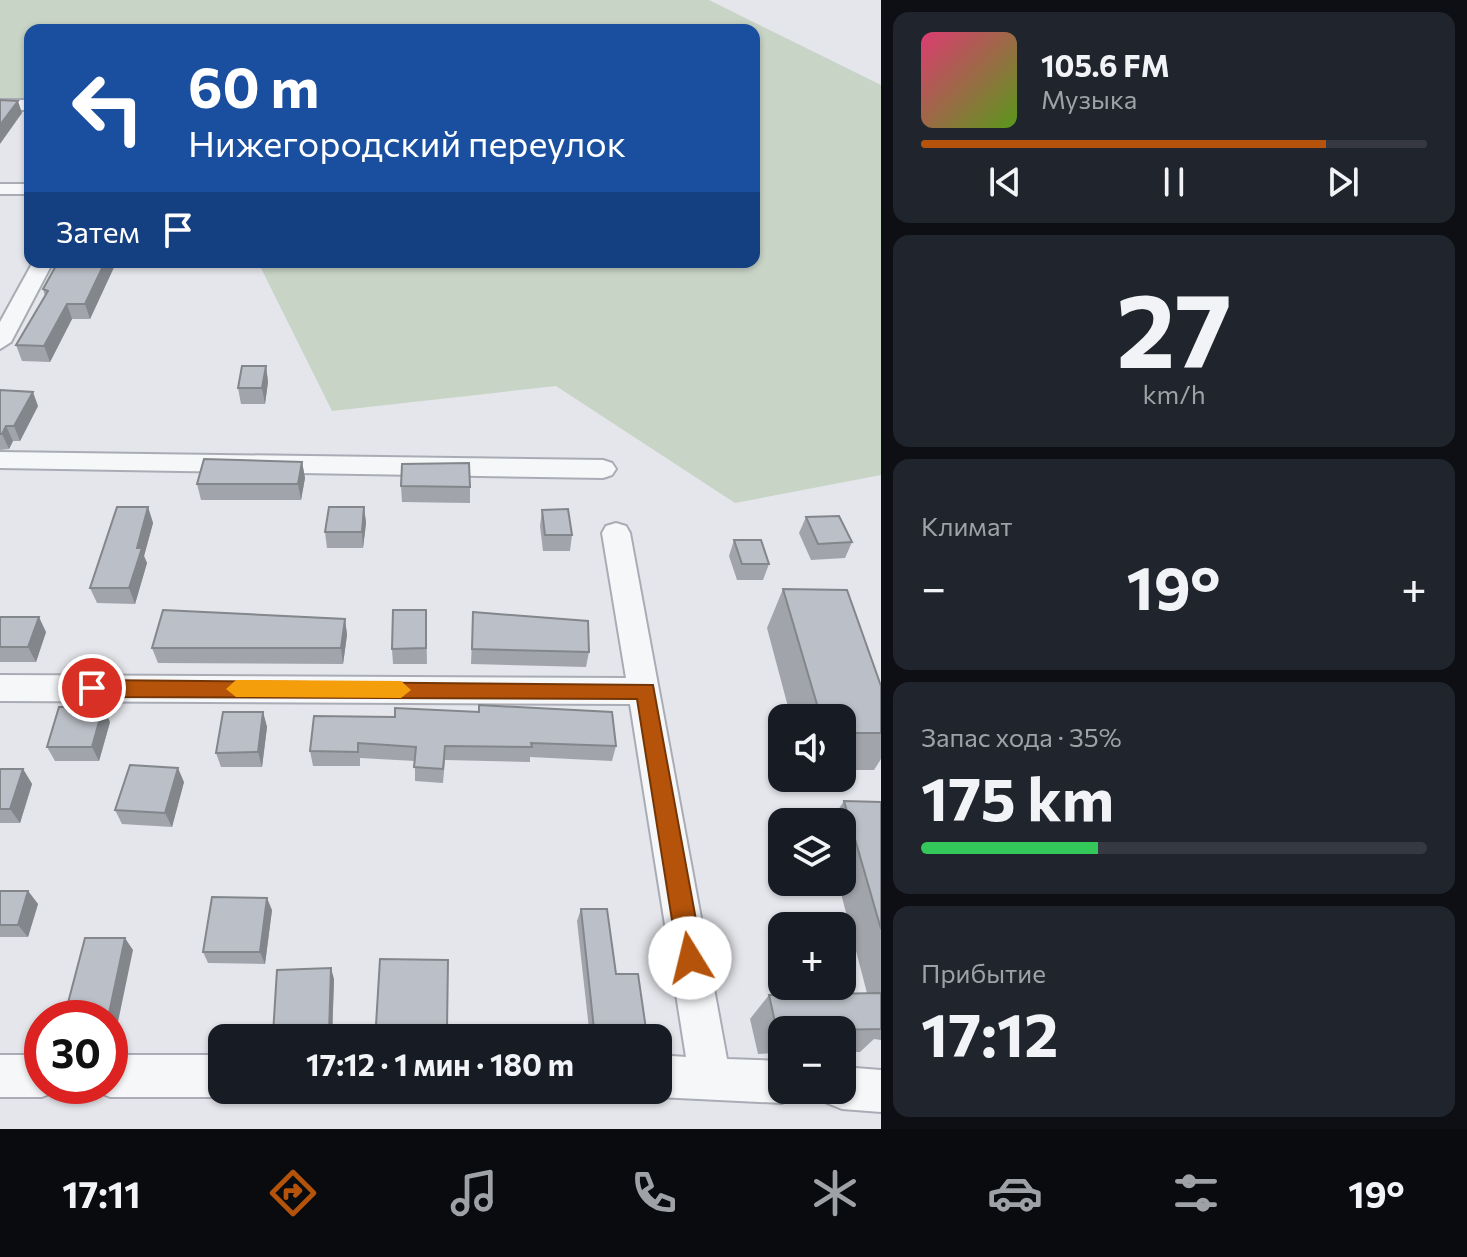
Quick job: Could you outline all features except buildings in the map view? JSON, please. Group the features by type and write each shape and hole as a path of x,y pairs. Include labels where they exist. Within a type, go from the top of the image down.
{"street":[{"path":"0,105 24,105"},
{"path":"0,189 24,189"},
{"path":"0,342 10,303 38,268"},
{"path":"0,460 603,469"},
{"path":"616,533 646,691 710,1076"},
{"path":"0,688 646,691"},
{"path":"0,1076 24,1076"},
{"path":"128,1076 208,1076"},
{"path":"672,1076 768,1081"},
{"path":"856,1089 881,1091"}],"green space":[{"path":"0,0 709,0 758,24 24,24 24,98 0,98"},
{"path":"760,25 881,85 881,475 735,503 556,386 332,411 261,268 760,268"}],"slow traffic":[{"path":"236,689 401,690"}],"route":[{"path":"92,688 646,691 690,958"}]}
